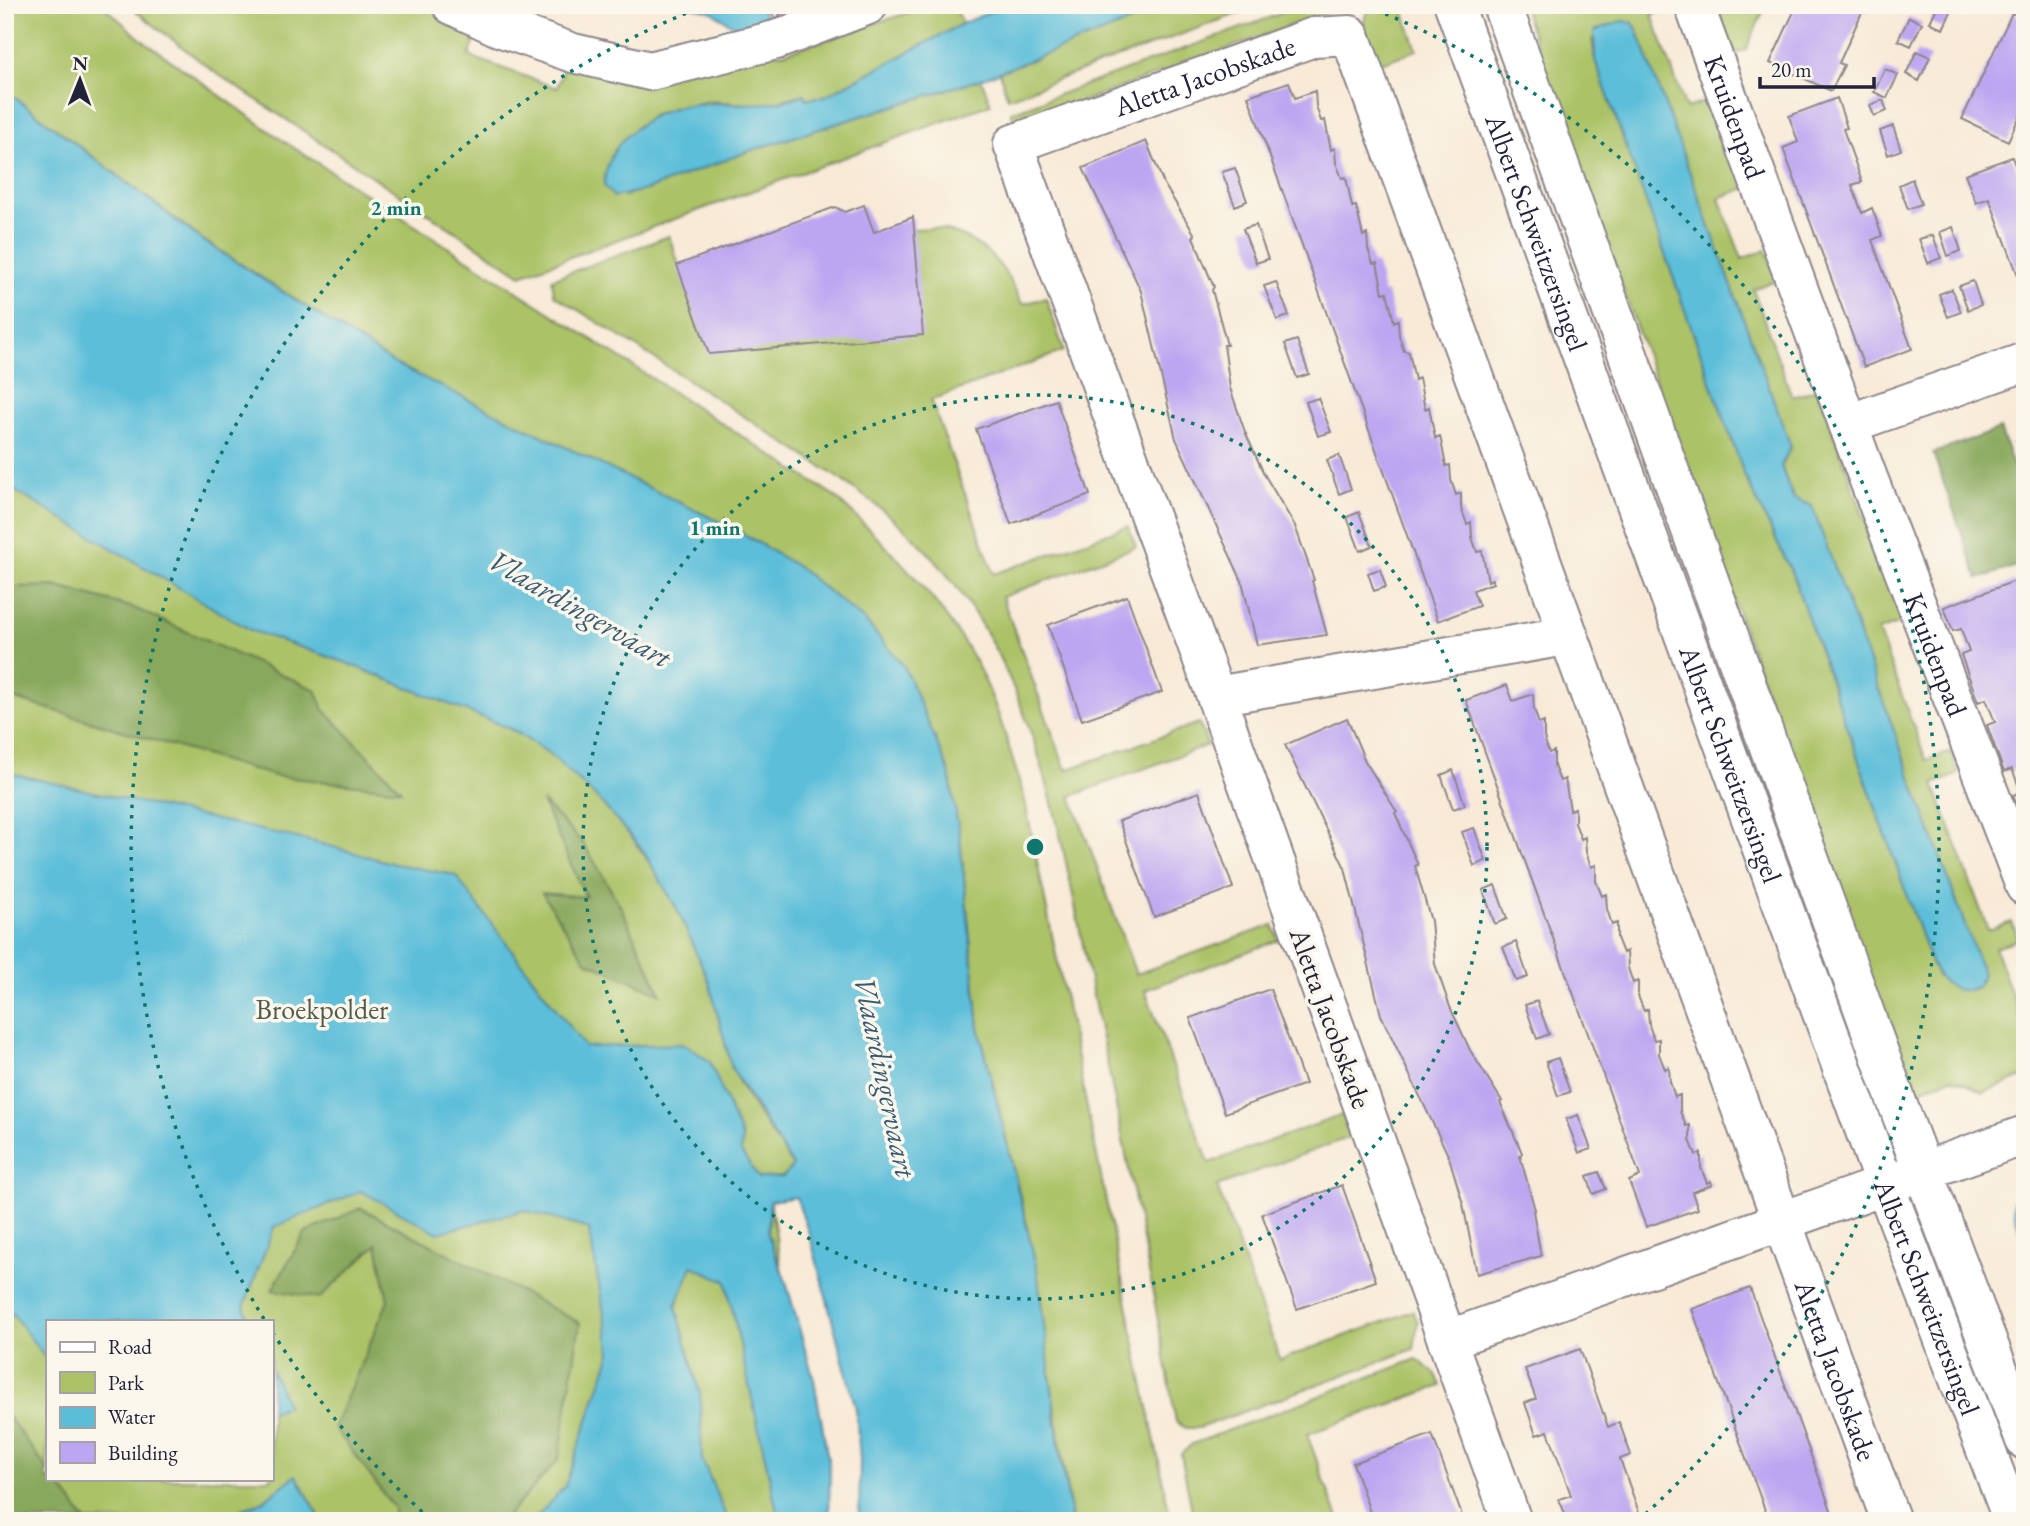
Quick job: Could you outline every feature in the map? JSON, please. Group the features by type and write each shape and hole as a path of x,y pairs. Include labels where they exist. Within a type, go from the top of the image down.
{"street":[{"path":"452,5 499,27 573,53 650,71 776,40 867,5"},
{"name":"Albert Schweitzersingel","path":"1454,5 1884,1183 2013,1521"},
{"name":"Albert Schweitzersingel","path":"1502,5 1922,1170 2025,1440"},
{"name":"Kruidenpad","path":"1694,5 1848,424 2025,886"},
{"name":"Aletta Jacobskade","path":"1512,1521 1216,696 1013,144 1314,37 1350,35 1566,636 1891,1521"},
{"path":"1848,424 2025,362"},
{"path":"1216,696 1566,636"},
{"path":"1447,1340 2025,1135"}],"green space":[{"path":"5,5 102,5 141,39 285,142 833,495 892,552 945,615 975,661 990,694 1024,797 1171,1521 1072,1521 1027,1225 979,1027 960,838 865,621 798,567 740,532 395,364 202,239 5,90"},
{"path":"128,5 423,5 479,31 469,56 557,88 566,62 784,53 932,5 955,5 962,24 825,96 806,99 805,94 762,105 708,101 654,114 628,135 624,196 752,150 981,79 991,104 521,275 213,71"},
{"path":"1174,5 1261,5 1008,98 999,72"},
{"path":"1304,5 1352,5 1347,11 1329,12 1017,125 1011,112"},
{"path":"1370,5 1401,5 1417,50 1373,66 1363,22"},
{"path":"1525,5 1677,5 1652,15 1686,108 1717,98 1749,187 1719,198 1742,259 1766,250 1777,280 1753,289 1792,397 1817,389 1903,622 1878,631 1926,760 1951,752 1959,774 1934,784 1988,930 2012,922 2019,939 1995,948 2025,1031 2025,1076 1984,1092 1952,1078 1909,1094 1526,16","holes":["1592,38 1791,447 1781,466 1981,981 1971,989 1937,976 1931,963 1792,573 1744,474 1595,60"]},
{"path":"1716,5 1766,5 1746,50 1734,54"},
{"path":"935,228 965,238 989,254 1007,276 1022,304 1046,298 1064,351 931,400 994,574 1128,526 1136,547 1002,597 1066,770 1199,723 1208,745 1071,796 1136,974 1273,925 1279,940 1145,990 1209,1163 1342,1115 1350,1137 1217,1186 1280,1360 1413,1311 1418,1322 1414,1349 1199,1428 1186,1428 1176,1422 1138,1216 1058,826 1021,706 995,649 963,596 923,547 889,515 813,461 554,295 552,279 669,236 710,354 914,229"},
{"path":"2000,429 2025,498 2025,563 1978,579 1933,453"},
{"name":"Broekpolder","path":"5,469 454,706 513,731 578,778 632,838 655,871 693,943 709,980 737,1078 793,1166 783,1177 760,1179 770,1201 824,1521 5,1521"},
{"path":"5,583 14,587 55,586 134,608 316,690 324,710 401,790 275,776 5,696"},
{"path":"542,801 584,844 621,907 661,994 586,961 542,893 586,897"},
{"path":"361,1208 580,1323 559,1459 503,1521 393,1521 394,1508 334,1427 388,1301 377,1244 320,1298 272,1290 305,1233"},
{"path":"1417,1359 1436,1374 1441,1386 1307,1434 1339,1521 1194,1521 1181,1454 1192,1444"},
{"path":"5,1412 46,1468 46,1480 56,1480 86,1521 5,1521"}],"water":[{"path":"674,5 758,5 770,21 753,28 740,28 710,11"},
{"path":"1005,5 1174,5 981,79 752,150 646,190 614,197 604,186 606,170 615,149 632,131 654,116 675,107 696,104 760,104 805,94 806,99 825,96 962,24"},
{"path":"1621,21 1632,22 1637,29 1791,447 1781,466 1793,498 1812,506 1983,974 1977,987 1969,990 1949,986 1931,963 1792,573 1744,474 1595,60 1594,31"},
{"name":"Vlaardingervaart","path":"5,90 202,240 395,364 740,532 798,567 865,621 904,666 949,771 960,838 979,1027 1037,1269 1060,1454 1072,1521 859,1521 860,1460 856,1409 810,1236 796,1197 770,1201 768,1234 786,1282 814,1380 830,1473 829,1521 782,1521 778,1516 726,1281 692,1266 676,1306 700,1394 702,1459 728,1521 533,1521 565,1486 611,1353 589,1229 524,1210 438,1233 361,1191 274,1227 244,1307 250,1320 46,1320 46,1359 5,1304 5,772 315,842 395,864 455,875 585,1047 685,1044 710,1062 742,1138 741,1152 759,1178 783,1177 793,1166 732,1069 709,982 677,909 642,849 598,799 550,754 511,729 344,662 252,631 5,485"},
{"path":"2025,1182 2025,1243 2013,1203 2018,1189"},
{"path":"273,1374 287,1405 273,1412"},
{"path":"296,1475 322,1521 210,1521 262,1502"}],"building":[{"path":"764,5 789,5 776,19"},
{"path":"1797,5 1871,5 1868,12 1863,10 1839,63 1844,65 1831,91 1770,63"},
{"path":"1938,5 1954,5 1943,29 1930,22"},
{"path":"2012,13 2025,19 2025,105 2008,141 1962,119"},
{"path":"1909,17 1922,23 1911,46 1898,40"},
{"path":"1917,51 1930,57 1919,81 1906,74"},
{"path":"1885,69 1898,75 1887,98 1874,92"},
{"path":"1289,82 1295,98 1315,91 1316,106 1321,121 1325,120 1331,150 1335,148 1336,163 1342,178 1346,177 1352,207 1356,206 1363,236 1367,234 1368,249 1373,264 1377,263 1383,293 1387,292 1394,322 1398,320 1399,336 1404,351 1409,352 1415,380 1419,378 1425,409 1429,407 1435,438 1440,436 1456,495 1461,493 1461,508 1467,524 1471,522 1477,552 1482,551 1488,581 1492,579 1493,583 1473,590 1479,606 1438,621 1248,96"},
{"path":"1837,98 1847,128 1843,129 1862,182 1852,185 1862,213 1872,208 1882,236 1872,240 1912,349 1864,367 1783,148 1798,142 1789,116"},
{"path":"1883,100 1887,111 1874,116 1870,105"},
{"path":"1893,126 1901,150 1888,155 1880,131"},
{"path":"1146,141 1164,184 1195,235 1193,237 1214,287 1212,290 1227,345 1224,345 1230,388 1245,432 1264,474 1295,526 1314,580 1312,581 1327,635 1257,645 1242,581 1176,439 1141,291 1083,168"},
{"path":"2012,157 2022,183 2025,182 2025,294 1989,198 1976,203 1965,174"},
{"path":"1235,168 1247,201 1235,206 1222,172"},
{"path":"1912,179 1921,204 1908,209 1899,185"},
{"path":"864,205 874,232 913,217 923,335 709,354 677,265 835,207 845,212"},
{"path":"1256,225 1268,259 1256,263 1243,229"},
{"path":"1953,227 1961,251 1948,256 1940,232"},
{"path":"1933,235 1941,258 1928,263 1919,239"},
{"path":"1973,281 1981,305 1968,310 1959,286"},
{"path":"1276,282 1289,316 1277,320 1264,286"},
{"path":"1952,289 1961,312 1948,317 1939,294"},
{"path":"1297,340 1309,374 1297,378 1285,344"},
{"path":"1318,398 1331,432 1318,436 1306,402"},
{"path":"1056,400 1090,495 1011,524 976,429"},
{"path":"2025,436 2025,461 2024,461 2016,440"},
{"path":"1339,455 1351,489 1339,494 1327,460"},
{"path":"1359,512 1372,546 1360,551 1347,517"},
{"path":"1380,569 1386,587 1374,591 1368,573"},
{"path":"2015,581 2025,608 2025,613 2019,615 2025,630 2024,828 2013,795 2021,792 2012,769 2004,772 1987,725 1995,722 1986,699 1978,702 1961,655 1969,652 1961,629 1953,631 1944,607"},
{"path":"1127,596 1162,692 1082,720 1048,625"},
{"path":"1507,685 1513,701 1533,694 1539,724 1544,722 1544,737 1549,753 1554,751 1554,766 1560,781 1565,779 1570,810 1575,808 1575,823 1581,839 1585,837 1591,867 1596,865 1596,881 1602,896 1606,894 1612,925 1617,923 1617,938 1623,953 1627,951 1628,968 1633,983 1638,981 1638,996 1644,1011 1648,1009 1654,1040 1659,1039 1659,1054 1665,1069 1669,1067 1675,1097 1680,1095 1680,1111 1686,1126 1690,1125 1690,1140 1696,1155 1701,1153 1701,1168 1707,1183 1711,1181 1712,1185 1692,1192 1698,1209 1646,1227 1629,1181 1640,1176 1466,700"},
{"path":"1347,718 1365,761 1397,812 1395,813 1418,865 1415,866 1431,921 1435,964 1450,1007 1470,1050 1502,1101 1500,1102 1522,1153 1520,1156 1535,1210 1533,1211 1541,1256 1477,1274 1463,1204 1449,1157 1381,1015 1345,868 1285,745"},
{"path":"1453,770 1465,805 1453,809 1441,775"},
{"path":"1199,792 1233,888 1154,917 1119,821"},
{"path":"1474,828 1486,861 1474,866 1462,832"},
{"path":"1495,885 1507,919 1495,924 1483,890"},
{"path":"1516,942 1528,977 1516,981 1503,947"},
{"path":"1270,989 1305,1084 1225,1113 1190,1018"},
{"path":"1537,1001 1549,1034 1537,1039 1525,1005"},
{"path":"1558,1058 1570,1092 1558,1096 1546,1062"},
{"path":"1578,1115 1591,1149 1579,1153 1566,1119"},
{"path":"1599,1172 1606,1189 1593,1194 1587,1176"},
{"path":"1342,1185 1376,1281 1297,1309 1262,1214"},
{"path":"1750,1288 1835,1521 1769,1521 1747,1461 1692,1309"},
{"path":"1580,1349 1608,1427 1619,1422 1631,1455 1620,1459 1642,1521 1568,1521 1559,1499 1571,1495 1548,1431 1536,1435 1525,1403 1536,1399 1525,1369"},
{"path":"1432,1434 1464,1521 1373,1521 1353,1463"}]}
